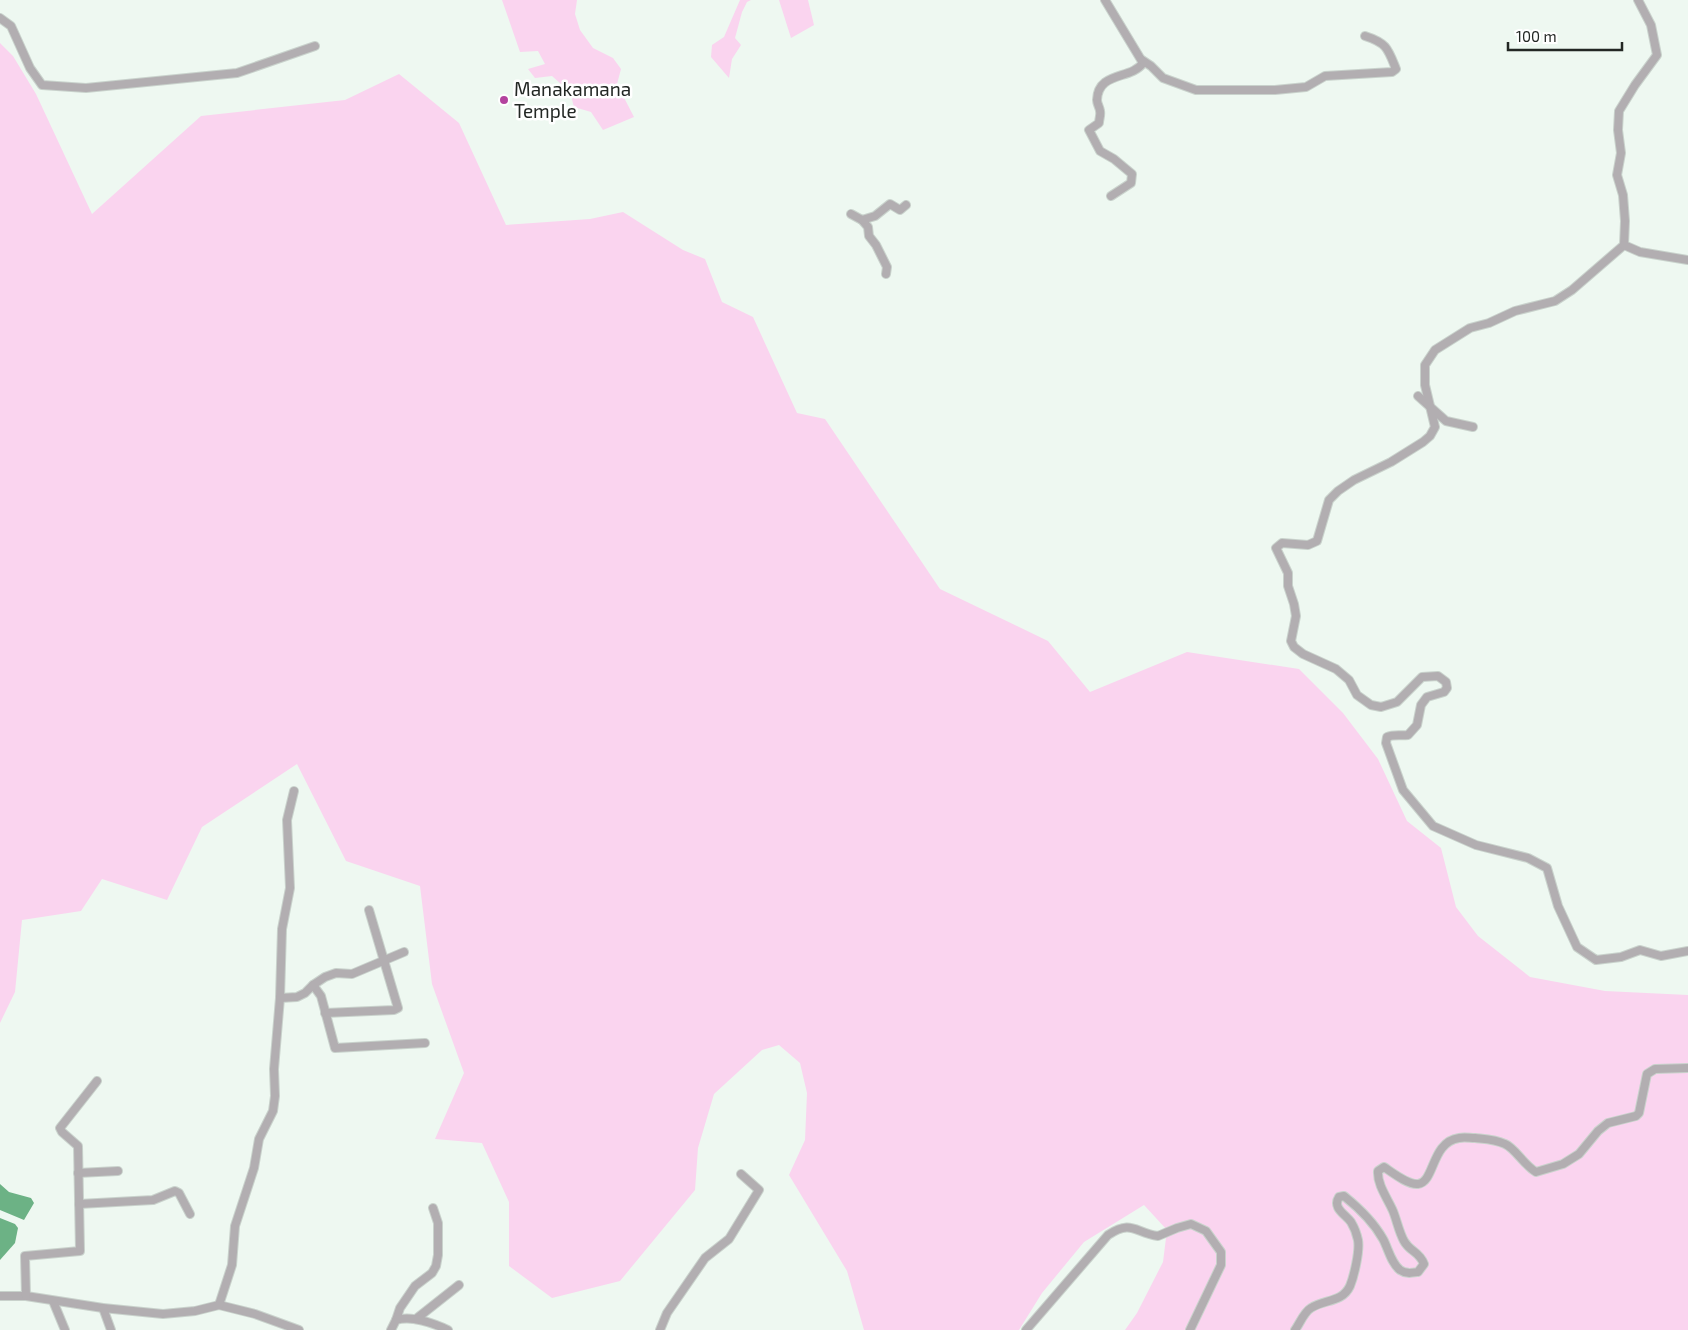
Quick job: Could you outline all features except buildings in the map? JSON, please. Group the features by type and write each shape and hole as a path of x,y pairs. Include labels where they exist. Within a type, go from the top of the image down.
{"street":[{"path":"1105,0 1142,60 1163,78 1196,90 1275,90 1306,87 1325,76 1392,72 1396,68 1387,48 1377,40 1365,36"},
{"path":"1638,0 1651,25 1657,56 1635,85 1619,111 1618,130 1622,153 1617,175 1623,194 1624,245 1572,290 1555,301 1515,311 1489,323 1470,328 1435,350 1425,365 1425,385 1432,407 1435,426 1430,436 1391,462 1354,480 1338,491 1329,500 1317,541 1308,545 1282,543 1276,548 1288,573 1288,586 1294,604 1296,616 1291,641 1294,647 1303,654 1336,669 1349,680 1357,695 1371,705 1381,707 1397,702 1422,677 1438,676 1446,682 1447,688 1444,692 1427,696 1421,705 1417,724 1408,735 1392,735 1388,737 1386,743 1403,790 1433,826 1476,845 1528,858 1547,868 1558,906 1577,947 1596,960 1621,957 1640,950 1661,956 1688,951"},
{"path":"0,18 12,26 30,68 42,85 86,88 237,73 315,46"},
{"path":"1111,196 1131,184 1132,174 1114,159 1100,151 1089,130 1099,123 1101,113 1097,100 1102,86 1114,76 1129,73 1141,66 1142,60"},
{"path":"862,220 875,216 890,204 900,210 906,205"},
{"path":"851,214 862,220 868,227 869,236 876,245 887,267 886,274"},
{"path":"1624,245 1640,252 1688,260"},
{"path":"1418,396 1446,420 1473,427"},
{"path":"220,1305 232,1265 235,1226 254,1168 259,1139 273,1111 282,930 290,888 286,820 294,791"},
{"path":"325,1013 394,1010 398,1008 369,910"},
{"path":"280,998 296,997 305,993 312,985 325,977 336,973 352,974 404,952"},
{"path":"312,985 321,996 335,1048 425,1042"},
{"path":"1295,1330 1309,1309 1318,1304 1339,1298 1349,1288 1356,1264 1358,1241 1352,1223 1338,1208 1336,1201 1339,1197 1344,1196 1365,1213 1382,1238 1396,1266 1401,1271 1408,1274 1418,1272 1424,1264 1421,1257 1408,1247 1403,1240 1378,1178 1378,1171 1384,1166 1408,1181 1418,1184 1425,1181 1436,1155 1446,1143 1459,1138 1489,1139 1506,1144 1527,1166 1536,1172 1564,1164 1579,1154 1598,1131 1608,1123 1636,1116 1639,1113 1647,1074 1655,1069 1688,1068"},
{"path":"26,1296 25,1256 80,1251 78,1146 60,1128 97,1082"},
{"path":"78,1173 118,1171"},
{"path":"660,1330 667,1313 705,1258 729,1238 759,1190 742,1174"},
{"path":"79,1204 153,1200 175,1191 179,1193 190,1214"},
{"path":"391,1330 400,1308 415,1286 432,1274 436,1266 438,1223 433,1208"},
{"path":"1026,1330 1108,1235 1122,1227 1158,1236 1191,1224 1206,1231 1216,1243 1221,1252 1221,1265 1190,1330"},
{"path":"416,1319 459,1285"},
{"path":"0,1296 26,1296 103,1308 164,1314 195,1311 220,1305 255,1314 295,1329"},
{"path":"52,1301 66,1330"},
{"path":"103,1308 111,1330"},
{"path":"396,1320 404,1318 416,1319 448,1330"}],"shaded area":[{"path":"502,0 577,0 575,14 580,30 593,48 613,58 621,69 617,84 634,117 603,130 591,112 574,107 570,92 552,76 535,78 528,69 545,64 538,51 520,52"},
{"path":"740,0 751,0 747,2 742,12 735,38 741,45 732,59 729,78 711,57 712,45 724,37"},
{"path":"779,0 808,0 814,25 791,38"},
{"path":"0,43 13,56 36,94 92,214 201,116 345,100 399,74 459,123 506,225 590,219 623,212 683,250 705,259 722,302 753,317 797,413 825,419 940,589 1048,641 1090,692 1187,652 1299,669 1343,713 1378,759 1407,821 1441,848 1456,907 1478,936 1530,977 1605,991 1688,995 1688,1330 1125,1330 1137,1313 1163,1262 1167,1230 1144,1205 1084,1242 1042,1293 1019,1330 864,1330 847,1271 789,1175 805,1140 807,1093 800,1063 779,1045 762,1050 714,1094 698,1148 695,1190 620,1281 552,1298 509,1266 509,1202 482,1143 435,1139 464,1073 432,984 420,886 346,861 297,764 202,827 167,900 102,879 81,911 22,920 15,992 0,1023"},
{"path":"0,1184 9,1192 31,1198 34,1203 24,1220 0,1210"},
{"path":"0,1218 15,1224 18,1228 15,1243 0,1260"}],"place":[{"name":"Manakamana Temple","path":"504,100"}]}
